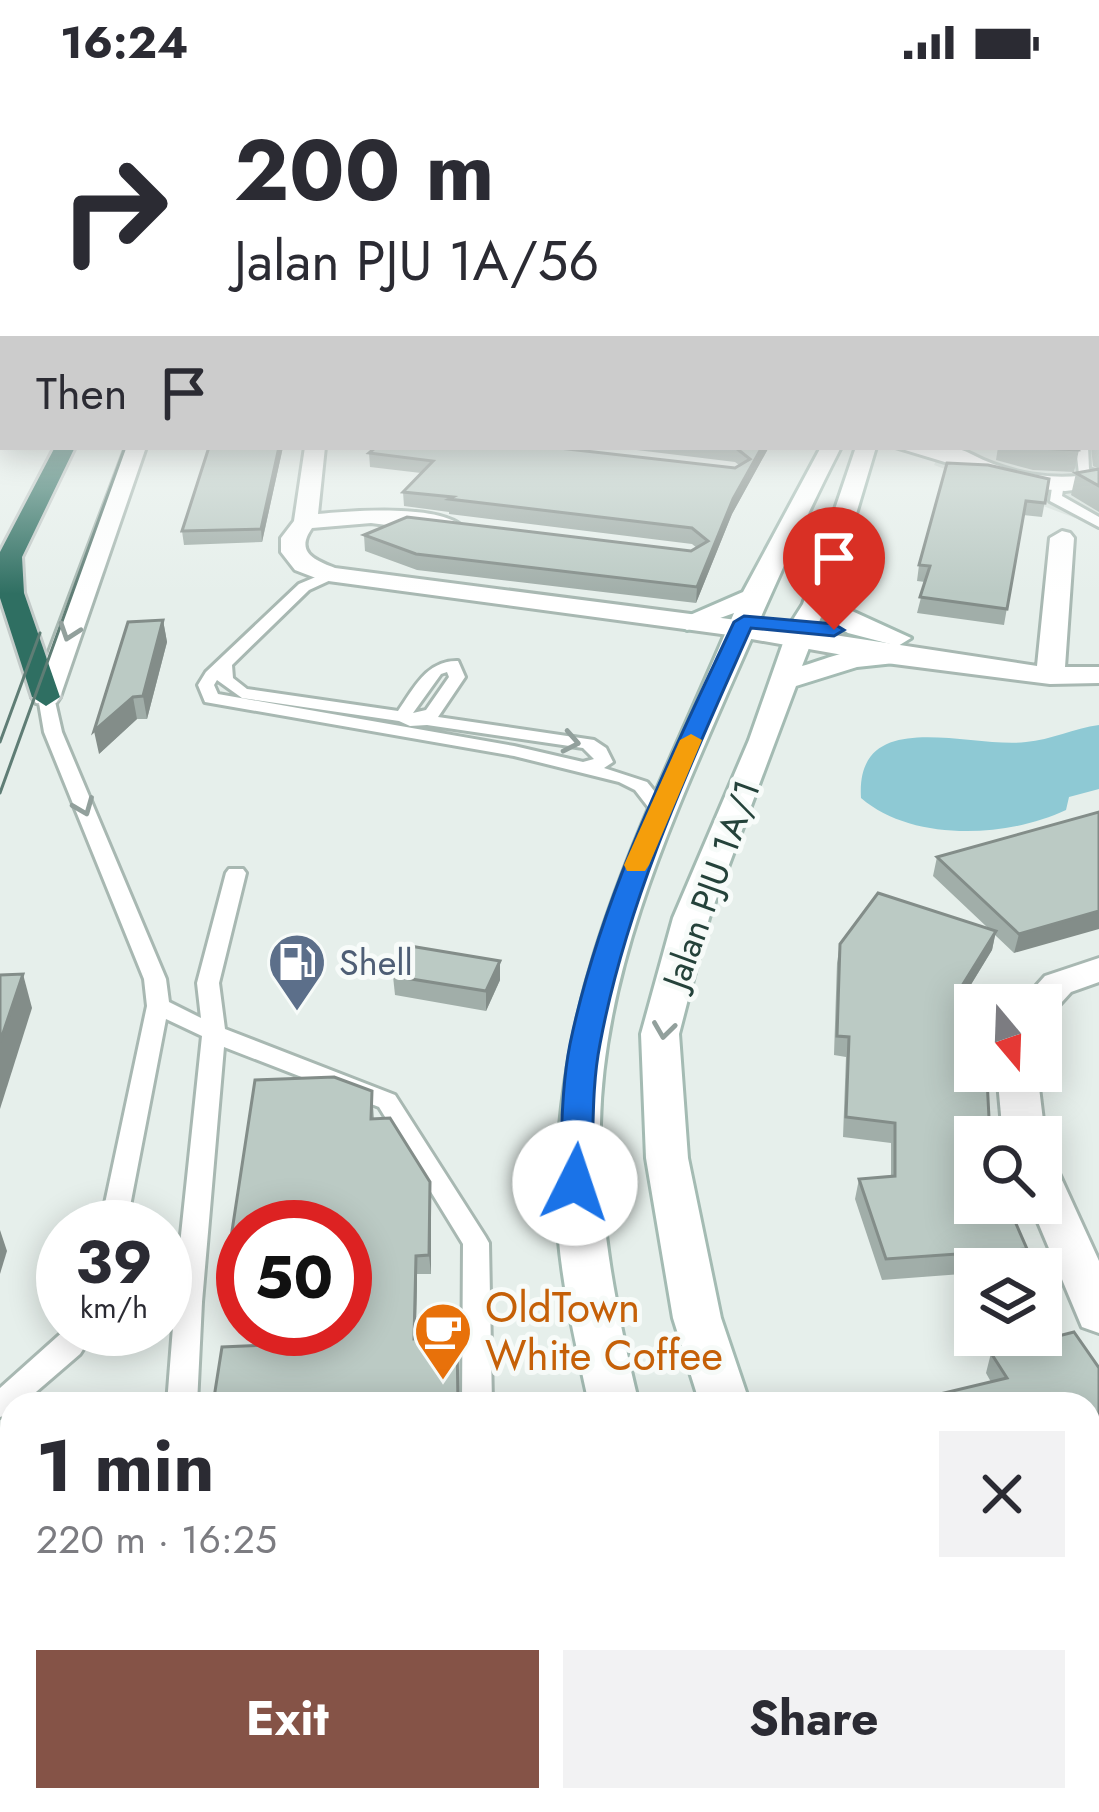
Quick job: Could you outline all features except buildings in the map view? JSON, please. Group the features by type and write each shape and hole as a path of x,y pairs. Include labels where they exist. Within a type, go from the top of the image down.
{"highway":[{"path":"46,697 5,567 64,450"}],"main road":[{"path":"46,697 135,450"},
{"path":"315,450 305,522 293,538 293,552 304,565 330,574 687,622 742,619 857,627 896,647"},
{"name":"Jalan PJU 1A/1","path":"610,1392 594,1336 575,1183 584,1050 602,970 659,808 725,668 742,619 830,450"},
{"path":"925,450 966,456 1022,481 1058,484 1099,478"},
{"path":"862,455 966,456"},
{"name":"Jalan PJU 1A/1","path":"721,1392 697,1318 667,1159 660,1034 692,919 805,624 862,455"},
{"path":"305,522 371,516 485,530"},
{"path":"1050,666 1062,538"},
{"path":"687,622 742,619"},
{"path":"687,622 717,645 725,668"},
{"path":"805,624 896,647 1095,674"},
{"path":"784,681 896,647"},
{"path":"1058,984 1099,969"},
{"path":"1061,1224 1097,1307"}],"lane":[{"path":"1081,450 1079,464 1099,478"},
{"path":"1058,484 1055,498 1099,523"},
{"path":"330,574 304,587 224,665 206,686 211,698 514,751"},
{"path":"224,665 225,680 242,693 588,744 600,752 604,762 577,769"},
{"path":"46,697 53,732 155,979 158,1006 118,1200"},
{"path":"358,726 415,720 577,769 626,778 641,786 659,808"},
{"path":"190,1200 214,1033 208,983 236,872"},
{"path":"158,1006 387,1101 476,1243 477,1392"},
{"path":"15,1392 58,1356"},
{"path":"179,1356 181,1392"}],"shaded area":[{"path":"942,450 1099,450 1099,527 934,465"}],"water":[{"path":"1099,725 1099,789 1069,797 1066,810 1042,819 989,830 933,829 882,812 861,798 864,769 876,751 896,741 920,737 1026,742"}],"tram line":[{"path":"0,793 124,450"},
{"path":"0,742 40,633"}],"slow traffic":[{"path":"636,865 691,740"}],"place":[{"name":"Shell","path":"297,1013"},
{"name":"OldTown White Coffee","path":"443,1382"}],"route":[{"path":"575,1183 584,1050 602,970 659,808 744,622 834,630"}]}
